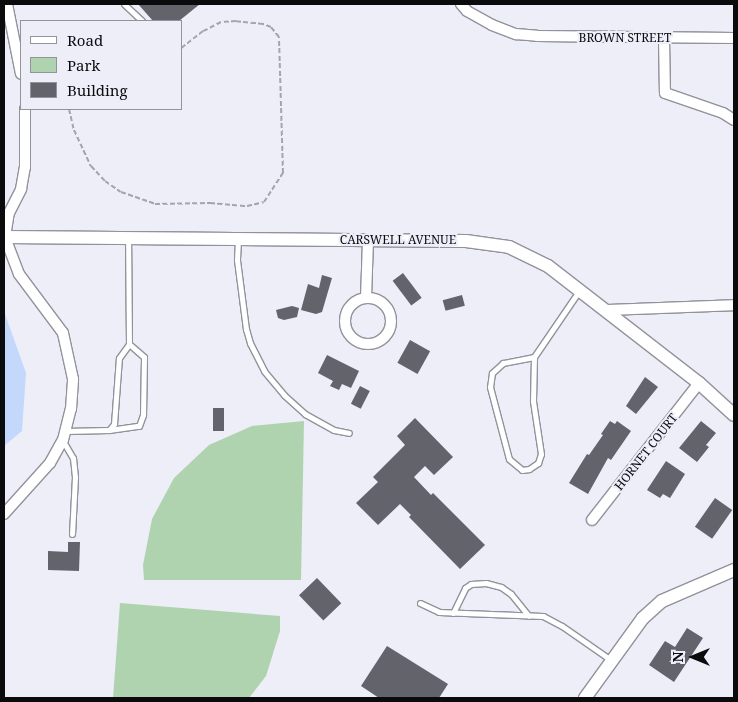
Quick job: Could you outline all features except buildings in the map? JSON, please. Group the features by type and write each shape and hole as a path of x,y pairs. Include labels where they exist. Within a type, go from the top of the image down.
{"street":[{"path":"7,4 20,69"},
{"name":"BROWN STREET","path":"461,4 467,10 492,25 516,34 562,38 734,38"},
{"path":"664,38 665,93 723,113 734,120"},
{"path":"4,514 50,463 64,436 71,409 73,379 63,333 19,274 5,237 9,213 21,189 26,167 25,110"},
{"name":"CARSWELL AVENUE","path":"5,237 466,241 508,247 548,266 699,384 734,415"},
{"path":"366,298 368,240"},
{"path":"366,298 378,301 384,305 390,318 387,332 377,342 370,344 362,343 349,335 345,320 350,306 356,301 366,298"},
{"path":"606,310 734,305"},
{"name":"HORNET COURT","path":"592,520 699,384"},
{"path":"585,698 643,618 662,601 734,570"}],"lane":[{"path":"124,4 141,20"},
{"path":"109,430 114,424 119,358 129,344 128,237"},
{"path":"238,240 237,260 246,329 250,343 264,370 284,395 305,414 334,430 349,433"},
{"path":"534,357 503,363 492,373 490,387 509,459 522,470 529,469 538,463 541,454 533,401 534,357 580,290"},
{"path":"72,534 75,477 73,458 64,436 139,426 143,415 144,357 129,344"},
{"path":"453,613 464,588 471,584 486,583 506,590 529,616"},
{"path":"420,603 439,612 543,616 562,626 611,661"}],"path":[{"path":"69,110 74,130 91,166 105,181 121,192 155,204 210,203 247,206 264,202 280,180 284,165 280,138 279,37 271,27 263,24 221,22 203,31 182,47"}],"green space":[{"path":"304,421 301,580 144,580 143,565 152,519 174,478 209,445 252,426"},
{"path":"120,603 280,616 280,631 266,676 249,698 113,698"}],"water":[{"path":"4,311 26,373 22,431 4,446"}]}
